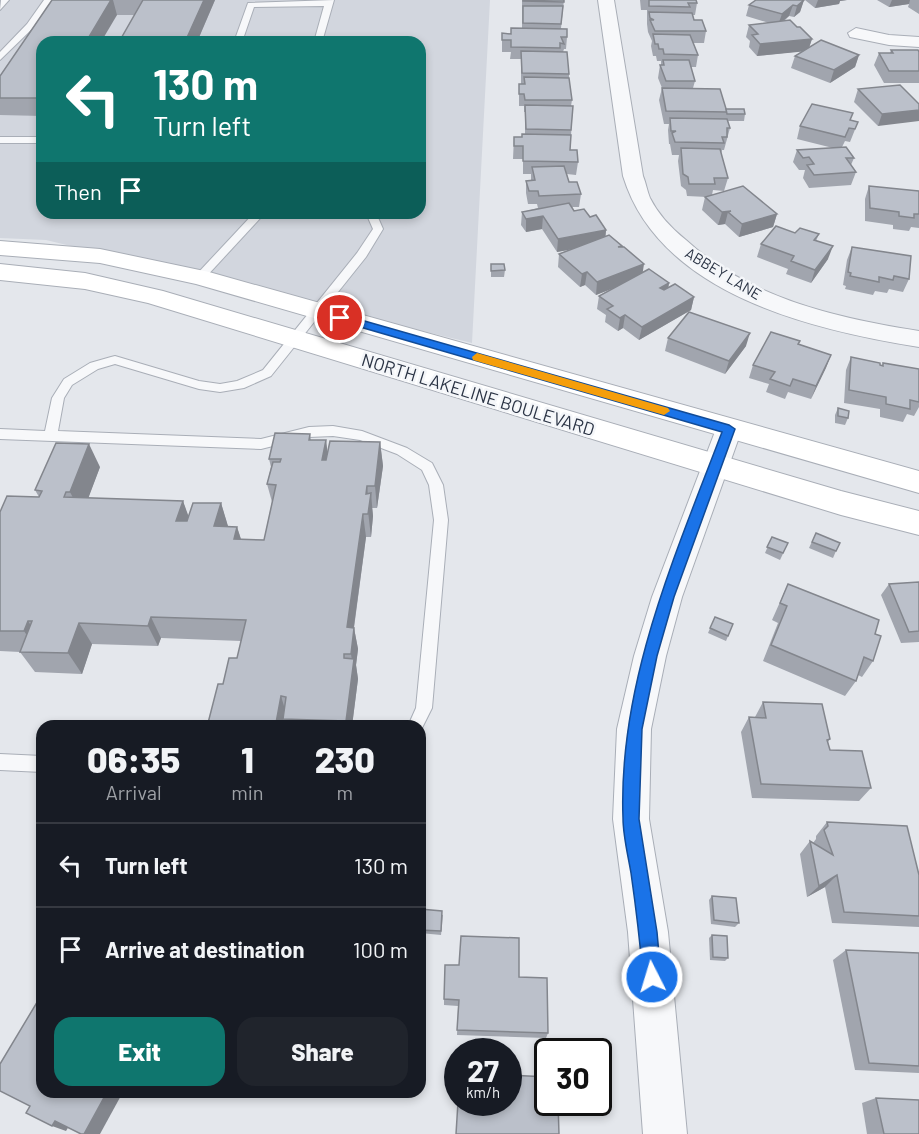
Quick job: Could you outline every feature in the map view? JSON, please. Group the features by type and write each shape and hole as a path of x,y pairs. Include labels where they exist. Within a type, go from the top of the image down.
{"main road":[{"name":"NORTH LAKELINE BOULEVARD","path":"0,248 100,256 200,277 919,482"},
{"name":"NORTH LAKELINE BOULEVARD","path":"0,273 85,281 154,297 715,465 919,523"}],"street":[{"name":"ABBEY LANE","path":"606,0 640,200 677,246 717,274 771,302 806,316 891,336 919,339"},
{"path":"856,33 889,40 919,42"},
{"path":"665,1134 648,932 631,819 634,729 650,656 667,597 729,429"}],"lane":[{"path":"0,8 5,0"},
{"path":"0,57 30,26 48,0"},
{"path":"240,36 251,5 330,2 320,36"},
{"path":"0,140 36,140"},
{"path":"200,277 255,219"},
{"path":"51,435 56,404 63,390 76,376 94,366 115,360 207,387 230,387 267,374 362,255 378,229 374,219"},
{"path":"0,434 261,444 309,432 333,430 362,436 402,451 427,467 436,485 441,520 424,708 419,720"},
{"path":"0,762 36,764"}],"shaded area":[{"path":"0,0 490,0 472,343 46,240 0,238"}],"building":[{"path":"52,0 111,0 90,36 36,36 36,98 0,98 0,76"},
{"path":"143,0 204,0 188,36 122,36"},
{"path":"564,0 564,2 523,1"},
{"path":"649,0 696,0 697,3 688,3 690,7 649,6"},
{"path":"756,0 804,0 782,14 749,5"},
{"path":"523,6 563,6 561,24 523,23"},
{"path":"649,12 692,13 694,20 702,20 706,31 655,31 650,20 654,20 650,18"},
{"path":"790,20 812,39 760,44 752,35 758,34 749,25"},
{"path":"511,28 567,29 567,37 561,37 564,44 560,43 560,48 511,47 511,40 502,40 502,33 511,34"},
{"path":"653,34 690,35 698,55 664,54 663,49 659,49 658,44 655,44"},
{"path":"821,40 859,55 834,70 795,56"},
{"path":"891,50 918,50 919,71 889,71 879,53 893,53"},
{"path":"521,51 567,52 569,74 522,73"},
{"path":"663,60 689,60 695,81 666,81 660,65 664,65"},
{"path":"524,77 569,78 572,100 525,100 524,94 519,94 519,84 525,84"},
{"path":"900,85 919,104 919,110 882,114 858,89"},
{"path":"662,88 720,89 727,112 666,111"},
{"path":"812,104 853,113 850,120 858,122 855,129 849,128 845,137 800,126"},
{"path":"525,105 573,106 571,130 526,129"},
{"path":"726,109 744,109 745,114 727,114"},
{"path":"670,118 727,119 730,128 727,128 727,137 722,137 724,143 675,142 672,133 676,131 671,131"},
{"path":"522,134 571,135 570,150 577,150 578,162 523,161 523,146 514,146 514,137 522,137"},
{"path":"846,147 854,158 846,158 856,172 814,175 807,165 814,164 809,157 803,158 797,150"},
{"path":"681,148 720,149 728,178 714,178 715,184 689,184 688,177 683,174"},
{"path":"564,166 569,182 577,182 581,194 539,196 538,191 529,191 526,181 535,180 532,167"},
{"path":"743,186 777,214 742,224 728,212 731,211 722,212 705,197"},
{"path":"869,186 919,191 919,214 914,214 914,218 899,216 899,212 870,208"},
{"path":"569,203 574,211 584,209 590,217 596,215 606,230 558,239 543,216 526,219 522,212"},
{"path":"776,226 795,233 800,228 819,234 814,240 833,246 815,270 791,261 794,256 761,244"},
{"path":"609,235 622,246 618,247 624,247 644,264 597,282 587,272 582,274 559,254"},
{"path":"852,247 911,256 909,279 894,276 893,280 879,277 879,282 850,276 851,273 848,272"},
{"path":"491,264 504,264 505,270 491,271"},
{"path":"649,269 669,283 660,288 664,290 675,284 694,297 642,327 625,315 620,318 607,309 613,306 599,296"},
{"path":"689,312 750,333 729,361 668,338"},
{"path":"771,332 800,341 798,344 831,355 816,386 793,379 790,386 770,379 775,372 753,365"},
{"path":"851,357 880,363 883,366 883,363 919,369 919,402 910,400 910,409 886,404 886,397 849,390"},
{"path":"838,408 849,411 848,418 838,416"},
{"path":"275,433 310,434 309,440 326,440 322,460 326,460 330,441 380,442 375,486 367,486 366,494 371,493 368,514 363,514 347,627 354,628 351,654 344,654 344,658 354,659 346,720 283,719 286,697 281,696 277,720 209,720 218,684 223,684 229,658 237,658 246,620 151,617 148,626 79,623 68,653 20,652 32,621 28,621 24,631 0,631 0,512 7,496 39,497 42,491 35,490 56,443 89,444 70,492 66,492 64,497 183,501 176,521 187,521 193,503 221,503 214,526 237,527 234,539 264,540 276,485 267,484 273,462 280,462 281,459 269,459"},
{"path":"816,533 840,543 836,551 812,542"},
{"path":"772,537 788,543 783,553 767,547"},
{"path":"919,582 919,631 909,632 889,584"},
{"path":"788,584 879,620 875,634 881,636 873,661 864,657 856,681 771,645 787,606 780,603"},
{"path":"715,617 733,624 728,636 710,628"},
{"path":"763,702 822,704 830,739 827,740 830,750 862,751 871,788 761,784 749,717 766,718"},
{"path":"827,822 907,826 919,875 919,916 844,912 837,875 819,886 810,841 833,855 824,830 828,826"},
{"path":"712,896 736,898 739,923 714,920"},
{"path":"426,910 442,911 441,931 426,930"},
{"path":"712,935 727,936 728,958 713,957"},
{"path":"461,936 519,938 519,977 547,978 548,1033 457,1030 459,1000 444,999 445,965 459,965"},
{"path":"846,950 919,953 919,1066 869,1063"},
{"path":"36,1004 36,1098 104,1098 84,1134 55,1121 52,1126 26,1113 30,1106 0,1091 0,1064"},
{"path":"522,1076 534,1076 534,1116 558,1116 559,1134 456,1134 457,1116 522,1116"},
{"path":"876,1098 919,1100 919,1134 884,1134"}],"slow traffic":[{"path":"477,357 664,411"}],"route":[{"path":"340,318 729,429 667,597 650,656 634,729 631,819 648,932 652,977"}]}
